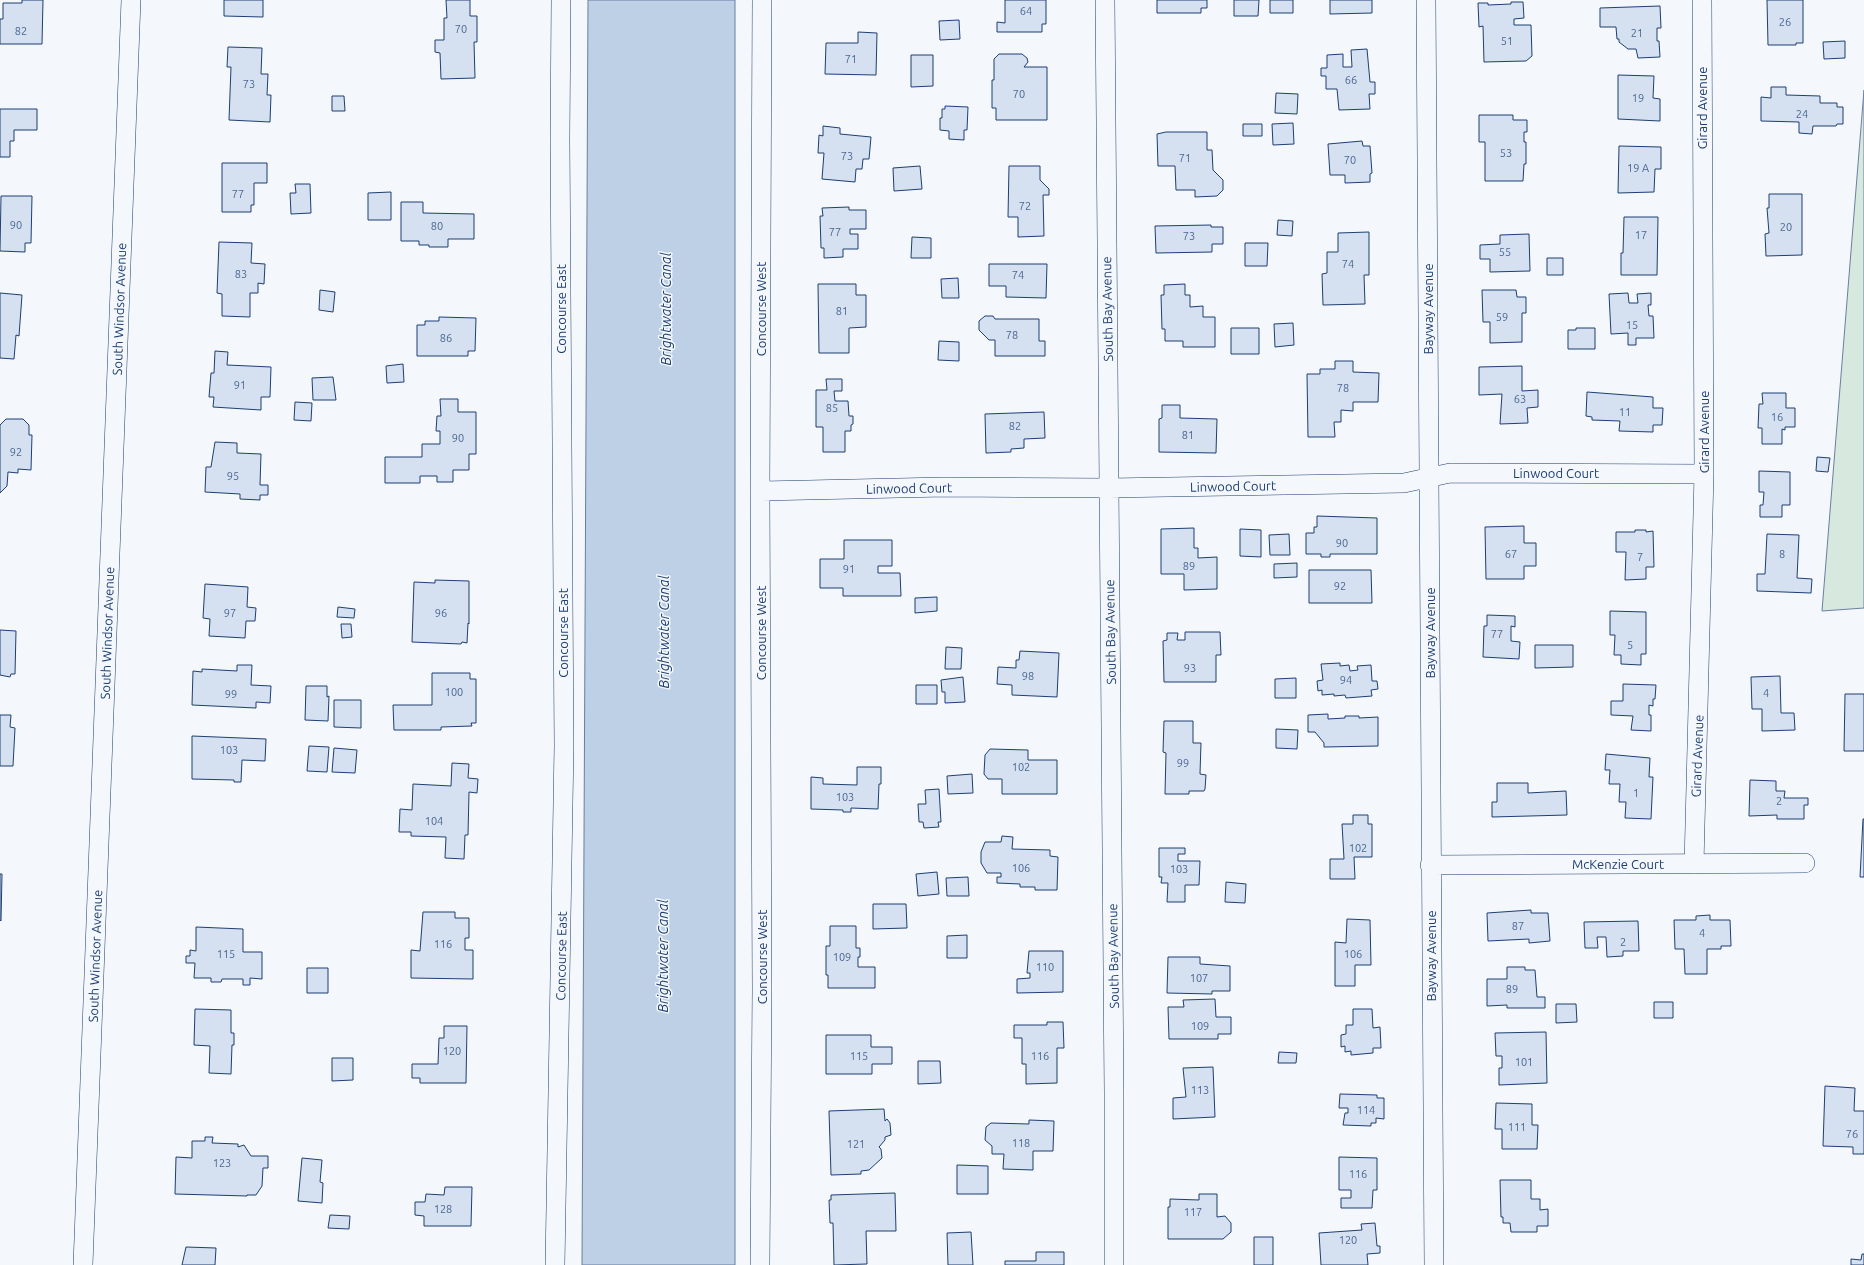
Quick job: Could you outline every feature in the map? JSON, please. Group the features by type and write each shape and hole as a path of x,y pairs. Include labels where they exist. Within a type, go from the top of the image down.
{"street":[{"name":"South Windsor Avenue","path":"83,1265 131,0"},
{"name":"Concourse East","path":"556,1265 564,746 560,138 561,0"},
{"name":"Concourse West","path":"760,1265 762,981 760,491 762,0"},
{"name":"South Bay Avenue","path":"1105,0 1114,1084 1114,1265"},
{"name":"Bayway Avenue","path":"1426,0 1430,865 1434,1265"},
{"name":"Girard Avenue","path":"1694,864 1704,474 1702,0"},
{"name":"Linwood Court","path":"760,491 944,487 1109,488 1404,483 1450,473 1704,474"},
{"name":"McKenzie Court","path":"1430,865 1805,863"}],"shaded area":[{"path":"1864,90 1864,608 1822,611"}],"water":[{"name":"Brightwater Canal","path":"588,0 735,0 735,1265 582,1265"}],"building":[{"path":"22,0 43,0 42,44 0,44 0,19 3,19 3,3 22,3"},
{"path":"224,0 263,0 263,17 224,16"},
{"path":"446,0 470,0 470,16 477,16 477,42 474,42 475,78 441,79 440,53 435,52 435,40 444,40 444,18 447,18"},
{"path":"1005,0 1046,0 1046,24 1042,24 1042,32 997,32 997,22 1005,23"},
{"path":"1157,0 1207,0 1207,8 1201,8 1201,13 1157,13"},
{"path":"1234,0 1259,0 1258,16 1234,16"},
{"path":"1270,0 1293,0 1293,13 1270,13"},
{"path":"1330,0 1372,0 1372,13 1330,14"},
{"path":"1767,0 1803,0 1803,43 1796,43 1796,45 1768,45"},
{"path":"1511,2 1523,2 1524,18 1514,19 1514,25 1531,25 1532,56 1526,61 1484,62 1483,26 1479,27 1478,3 1488,3 1488,5 1511,4"},
{"path":"1660,6 1661,28 1657,28 1657,41 1659,41 1660,57 1638,58 1636,49 1628,49 1619,42 1619,39 1617,39 1616,27 1600,27 1600,8"},
{"path":"959,20 960,39 940,40 939,21"},
{"path":"858,32 877,33 876,75 825,74 826,43 858,43"},
{"path":"1845,41 1845,58 1824,59 1823,42"},
{"path":"228,47 262,48 261,74 268,74 267,95 271,95 270,122 229,120 231,67 227,67"},
{"path":"1367,49 1370,82 1375,82 1375,94 1369,94 1370,109 1339,110 1337,89 1326,89 1326,76 1321,76 1321,68 1327,68 1327,55 1343,54 1343,67 1352,67 1351,50"},
{"path":"999,54 1022,54 1027,58 1028,62 1024,67 1047,67 1047,120 996,120 996,108 992,108 992,80 994,80 994,59"},
{"path":"911,55 933,55 933,86 911,87"},
{"path":"1618,75 1654,76 1653,98 1660,99 1660,121 1618,119"},
{"path":"1771,87 1786,87 1786,95 1820,96 1820,103 1837,103 1837,107 1843,107 1843,124 1837,124 1836,126 1813,126 1812,134 1799,133 1799,122 1761,121 1761,97 1771,98"},
{"path":"1276,93 1298,94 1297,114 1275,113"},
{"path":"332,96 344,96 345,111 332,111"},
{"path":"945,106 968,107 967,130 964,130 964,140 949,139 949,131 940,130 940,118 942,118 942,109 945,109"},
{"path":"0,109 37,109 37,130 14,130 14,141 10,141 10,157 0,157"},
{"path":"1479,115 1513,115 1513,120 1527,120 1527,132 1524,132 1524,142 1526,142 1526,164 1524,164 1523,181 1485,181 1485,142 1479,142"},
{"path":"1293,123 1294,144 1273,145 1272,124"},
{"path":"1243,124 1262,124 1262,136 1243,136"},
{"path":"823,126 840,128 840,134 871,137 869,159 863,159 862,169 856,169 855,182 822,179 824,153 818,153 819,135 823,136"},
{"path":"1166,132 1207,132 1207,150 1212,150 1213,170 1223,180 1223,190 1217,196 1195,197 1195,190 1176,190 1175,166 1158,166 1157,134"},
{"path":"1362,141 1363,146 1370,146 1372,173 1370,174 1370,182 1345,183 1345,175 1330,175 1328,144"},
{"path":"1619,146 1661,147 1661,169 1655,169 1654,192 1618,193"},
{"path":"222,163 267,163 267,183 254,183 254,205 251,205 251,212 222,212"},
{"path":"920,166 922,189 894,191 893,168"},
{"path":"1009,166 1040,166 1040,180 1049,189 1049,195 1043,195 1044,236 1018,237 1018,217 1008,217"},
{"path":"295,184 310,184 311,213 291,214 290,193 296,193"},
{"path":"391,192 391,220 368,220 368,193"},
{"path":"1769,194 1802,194 1802,255 1766,256 1765,234 1769,233 1767,208 1769,208"},
{"path":"1,196 32,196 31,243 25,243 25,252 0,251"},
{"path":"401,202 423,202 423,213 474,214 474,239 448,239 448,247 429,247 429,245 419,245 419,241 401,241"},
{"path":"849,207 849,210 866,210 866,229 850,229 850,234 858,234 858,249 843,249 843,257 824,258 824,248 821,248 820,216 823,216 822,208"},
{"path":"1624,217 1658,217 1657,275 1621,275"},
{"path":"1278,220 1293,221 1292,236 1277,235"},
{"path":"1211,225 1211,227 1223,227 1223,244 1212,244 1212,252 1156,253 1155,226"},
{"path":"1369,232 1369,275 1364,275 1365,304 1323,305 1322,274 1327,273 1327,252 1338,252 1338,233"},
{"path":"1529,234 1530,271 1490,272 1490,259 1480,259 1480,245 1500,244 1500,235"},
{"path":"912,237 931,238 931,258 911,258"},
{"path":"219,242 252,243 251,263 265,264 264,284 258,283 258,293 250,293 250,317 222,316 222,294 217,293"},
{"path":"1245,243 1268,243 1267,266 1245,266"},
{"path":"1547,258 1563,258 1563,275 1547,275"},
{"path":"989,264 1047,264 1046,298 1006,297 1006,286 989,286"},
{"path":"958,278 959,298 942,298 941,279"},
{"path":"818,284 856,284 856,295 866,295 866,327 849,328 849,353 819,353"},
{"path":"1185,284 1185,295 1190,295 1190,307 1203,306 1203,317 1215,317 1215,347 1183,347 1183,341 1165,341 1165,329 1162,329 1161,295 1164,295 1164,285"},
{"path":"320,290 335,292 333,312 319,310"},
{"path":"1482,290 1516,290 1517,297 1526,297 1526,313 1522,313 1522,342 1490,343 1490,322 1483,322"},
{"path":"0,293 22,295 19,336 16,335 14,359 0,358"},
{"path":"1628,293 1629,303 1638,303 1637,294 1651,293 1651,305 1648,305 1649,316 1653,316 1654,338 1636,338 1636,345 1628,345 1628,333 1611,334 1609,294"},
{"path":"985,316 993,316 995,319 1039,319 1039,341 1045,341 1045,356 995,356 995,340 989,340 979,330 979,321"},
{"path":"439,317 476,318 475,351 468,351 468,356 417,356 417,325 425,325 425,321 439,321"},
{"path":"1293,323 1294,345 1275,347 1274,324"},
{"path":"1231,328 1259,328 1259,354 1231,354"},
{"path":"1576,328 1595,328 1595,349 1568,349 1568,330 1576,330"},
{"path":"939,341 959,342 959,361 938,360"},
{"path":"215,351 228,352 227,365 271,367 270,397 261,397 261,410 213,407 214,397 209,397 211,373 214,373"},
{"path":"1335,361 1353,361 1353,372 1379,373 1378,402 1353,402 1353,411 1341,410 1341,422 1334,422 1335,437 1308,437 1307,374 1320,374 1320,369 1335,369"},
{"path":"403,364 404,382 387,383 386,366"},
{"path":"1522,366 1522,391 1538,390 1538,407 1527,408 1528,423 1500,424 1502,394 1479,395 1479,367"},
{"path":"333,377 336,400 313,400 312,378"},
{"path":"826,379 842,379 842,391 834,391 835,401 848,401 849,416 853,416 851,431 845,431 845,452 823,452 823,427 816,427 816,390 827,390"},
{"path":"1587,392 1653,397 1653,408 1663,408 1662,425 1653,425 1653,432 1619,431 1620,421 1592,420 1592,417 1586,416"},
{"path":"1762,393 1786,393 1786,408 1795,408 1795,427 1785,427 1785,430 1782,429 1782,444 1762,444 1762,428 1758,428 1759,404 1763,404"},
{"path":"440,399 458,399 458,412 476,412 476,454 469,454 469,470 453,470 453,482 437,482 437,476 420,476 420,483 385,483 385,457 422,457 422,444 440,444 440,431 436,431 437,416 441,416"},
{"path":"295,402 312,403 311,421 294,420"},
{"path":"1162,405 1180,405 1180,418 1217,419 1216,453 1159,452 1159,419 1162,418"},
{"path":"1044,412 1045,438 1024,439 1024,448 1011,449 1011,452 986,453 985,414"},
{"path":"6,419 23,419 29,425 29,435 32,435 31,470 18,469 18,473 8,472 7,486 0,493 0,425"},
{"path":"215,442 237,443 237,453 261,454 260,485 268,485 268,495 260,495 260,500 240,499 240,494 205,492 206,467 211,467"},
{"path":"1817,457 1830,458 1828,472 1816,471"},
{"path":"1759,471 1790,472 1790,505 1782,505 1782,517 1760,517 1760,505 1763,505 1764,492 1759,492"},
{"path":"1317,516 1377,518 1377,554 1330,554 1330,557 1321,557 1321,554 1306,554 1306,533 1314,533 1314,527 1317,527"},
{"path":"1524,526 1524,543 1536,543 1536,566 1524,566 1524,579 1486,579 1485,527"},
{"path":"1194,528 1194,548 1198,548 1198,558 1217,557 1217,589 1184,590 1184,574 1161,574 1161,529"},
{"path":"1240,529 1261,530 1261,557 1240,556"},
{"path":"1635,530 1646,530 1646,532 1653,531 1654,567 1646,567 1646,579 1625,580 1626,552 1616,552 1616,532 1635,532"},
{"path":"1289,534 1290,555 1270,555 1269,535"},
{"path":"1767,534 1799,535 1797,578 1812,579 1811,593 1757,591 1757,574 1765,574"},
{"path":"844,540 892,540 892,566 878,566 878,573 900,573 901,596 843,596 843,588 820,588 820,559 844,559"},
{"path":"1297,563 1297,577 1274,578 1274,564"},
{"path":"1309,570 1371,570 1372,603 1309,603"},
{"path":"435,580 469,581 469,624 468,623 467,643 412,642 414,582 435,583"},
{"path":"205,584 248,587 247,607 256,608 255,621 246,621 245,638 209,636 210,619 203,618"},
{"path":"937,597 937,611 915,613 915,598"},
{"path":"338,607 355,609 354,618 337,617"},
{"path":"1610,611 1646,612 1646,654 1641,654 1641,665 1621,664 1621,655 1614,655 1615,635 1610,635"},
{"path":"1487,615 1515,616 1515,627 1511,626 1511,641 1520,642 1519,659 1483,657 1484,626 1487,626"},
{"path":"341,624 351,624 352,637 342,638"},
{"path":"0,630 16,631 15,674 11,674 10,677 0,675"},
{"path":"1185,632 1220,632 1221,655 1216,655 1216,682 1164,682 1163,641 1167,640 1167,633 1178,633 1177,640 1185,640"},
{"path":"1535,645 1573,645 1573,667 1535,668"},
{"path":"946,647 962,648 961,669 945,669"},
{"path":"1020,651 1059,653 1057,697 1012,695 1012,685 997,684 998,667 1016,668 1016,660 1019,660"},
{"path":"1340,663 1340,666 1349,665 1350,671 1358,670 1357,666 1371,665 1372,681 1377,681 1378,689 1371,690 1372,696 1346,698 1345,695 1322,695 1322,690 1318,691 1317,681 1323,680 1321,664"},
{"path":"237,665 252,665 251,685 271,686 270,703 256,702 256,708 192,705 193,671 202,672 202,669 237,671"},
{"path":"432,673 470,673 470,679 476,679 476,723 471,723 472,726 441,727 441,730 394,730 393,705 432,705"},
{"path":"1780,676 1781,713 1794,713 1795,730 1762,731 1762,709 1752,709 1751,677"},
{"path":"963,677 965,702 945,703 945,692 942,692 941,680"},
{"path":"1296,678 1296,698 1275,698 1275,679"},
{"path":"1623,684 1656,685 1653,706 1649,705 1649,715 1651,715 1651,731 1631,730 1633,716 1611,715 1611,701 1623,701"},
{"path":"916,685 937,685 937,704 916,704"},
{"path":"306,686 327,686 327,697 329,696 328,721 305,720"},
{"path":"1845,694 1864,694 1864,751 1844,751"},
{"path":"334,700 361,700 361,728 334,727"},
{"path":"1328,714 1328,719 1345,718 1345,716 1359,716 1359,718 1378,717 1378,746 1324,747 1324,743 1315,732 1308,732 1308,715"},
{"path":"0,715 11,715 10,727 15,728 13,766 0,766"},
{"path":"1164,721 1193,721 1193,743 1201,743 1200,774 1206,775 1204,791 1189,791 1189,794 1165,794 1166,753 1163,752"},
{"path":"1276,729 1298,730 1297,749 1276,748"},
{"path":"192,736 266,739 265,761 242,760 241,782 234,782 234,780 192,779"},
{"path":"309,746 329,747 327,772 307,771"},
{"path":"334,748 357,750 355,773 332,772"},
{"path":"990,749 1028,750 1028,760 1057,760 1057,794 1002,794 1002,779 988,779 984,774 985,755"},
{"path":"1606,754 1650,758 1649,777 1653,777 1651,819 1625,818 1626,802 1619,802 1620,784 1609,784 1610,770 1605,770"},
{"path":"452,763 469,764 468,778 478,779 477,793 469,792 468,835 465,835 464,859 445,858 446,837 411,836 411,832 399,832 400,809 412,810 413,784 451,786"},
{"path":"857,767 881,767 881,784 879,784 878,809 851,808 851,812 843,812 843,810 811,809 811,777 823,778 823,784 857,785"},
{"path":"972,774 973,793 948,794 947,776"},
{"path":"1750,780 1776,781 1776,791 1785,791 1784,798 1808,798 1808,805 1804,805 1804,819 1777,819 1777,815 1749,816"},
{"path":"1497,783 1528,783 1528,793 1566,791 1567,815 1492,817 1492,802 1497,802"},
{"path":"939,789 941,822 938,822 939,827 924,828 923,822 919,822 918,804 926,804 925,790"},
{"path":"1353,815 1368,815 1368,824 1372,824 1372,857 1354,857 1355,879 1330,879 1330,859 1344,859 1342,824 1353,824"},
{"path":"1863,819 1864,877 1860,877"},
{"path":"1002,836 1013,837 1012,849 1050,850 1050,856 1058,857 1057,890 1035,890 1035,887 1020,887 1020,884 997,883 997,877 1001,877 1001,873 987,873 981,863 981,852 985,842 1001,842"},
{"path":"1159,848 1185,848 1185,854 1178,854 1178,861 1200,861 1199,885 1185,885 1185,902 1167,902 1168,883 1161,883 1162,877 1159,877"},
{"path":"937,872 939,894 918,896 916,874"},
{"path":"0,874 2,874 1,921 0,920"},
{"path":"968,877 969,896 947,896 946,878"},
{"path":"1226,882 1246,884 1245,903 1225,902"},
{"path":"873,904 906,904 907,928 873,929"},
{"path":"1531,910 1531,913 1548,913 1550,941 1529,943 1529,939 1488,941 1487,913"},
{"path":"423,912 455,912 455,918 469,918 469,938 465,938 465,950 473,950 473,979 411,978 411,950 420,951"},
{"path":"1710,915 1710,920 1730,920 1731,946 1721,946 1721,949 1707,949 1707,974 1685,974 1684,949 1675,949 1674,920 1696,920 1696,916"},
{"path":"1347,919 1370,920 1371,965 1355,965 1355,986 1335,986 1335,942 1346,943"},
{"path":"1638,921 1639,951 1623,951 1623,956 1607,957 1606,937 1597,937 1598,948 1585,948 1584,922"},
{"path":"830,926 856,926 856,948 860,948 858,967 875,967 875,988 828,988 828,975 826,975 826,946 830,946"},
{"path":"196,927 243,929 243,952 262,952 262,979 250,978 250,985 243,985 243,979 222,979 221,982 211,982 211,978 194,978 195,963 186,963 186,956 190,956 190,950 196,951"},
{"path":"967,935 967,958 947,958 947,936"},
{"path":"1029,951 1063,951 1063,992 1017,993 1017,979 1030,978 1030,973 1027,973"},
{"path":"1168,957 1200,957 1200,964 1230,966 1230,991 1212,991 1212,994 1167,993"},
{"path":"1507,967 1525,967 1525,970 1535,970 1537,997 1545,997 1545,1008 1507,1008 1507,1005 1487,1006 1487,979 1507,979"},
{"path":"307,968 328,968 328,993 307,993"},
{"path":"1215,999 1216,1017 1231,1017 1231,1034 1218,1034 1218,1039 1169,1039 1168,1007 1184,1007 1183,1000"},
{"path":"1654,1002 1673,1002 1673,1018 1654,1018"},
{"path":"1556,1004 1576,1004 1577,1022 1556,1023"},
{"path":"195,1009 231,1010 231,1033 234,1033 234,1045 232,1045 231,1074 209,1073 210,1046 194,1045"},
{"path":"1353,1009 1372,1009 1373,1028 1380,1027 1381,1048 1373,1048 1373,1053 1351,1055 1351,1051 1345,1052 1345,1046 1341,1047 1341,1035 1346,1034 1346,1025 1353,1025"},
{"path":"1047,1022 1063,1022 1064,1048 1057,1048 1057,1083 1026,1084 1026,1064 1022,1064 1022,1038 1014,1038 1014,1025 1047,1025"},
{"path":"444,1026 467,1026 466,1083 420,1083 420,1078 412,1078 412,1064 438,1064 439,1038 444,1038"},
{"path":"1546,1032 1547,1083 1499,1085 1499,1068 1502,1068 1502,1056 1496,1056 1495,1033"},
{"path":"826,1035 871,1035 871,1047 892,1047 892,1064 872,1064 872,1074 826,1074"},
{"path":"1279,1052 1297,1053 1296,1063 1278,1063"},
{"path":"332,1058 353,1058 353,1080 332,1081"},
{"path":"918,1061 940,1061 941,1083 918,1084"},
{"path":"1213,1067 1215,1117 1173,1119 1173,1098 1186,1097 1183,1068"},
{"path":"1825,1086 1855,1088 1854,1111 1864,1111 1864,1154 1853,1154 1853,1147 1823,1146"},
{"path":"1340,1094 1377,1095 1377,1098 1384,1098 1384,1119 1376,1118 1376,1123 1371,1123 1371,1126 1343,1125 1345,1113 1348,1113 1348,1108 1339,1108"},
{"path":"1496,1103 1532,1104 1532,1125 1538,1125 1537,1149 1502,1149 1502,1129 1495,1129"},
{"path":"884,1109 885,1121 887,1119 890,1123 891,1135 885,1137 885,1140 879,1147 881,1149 882,1158 869,1170 861,1171 861,1174 831,1175 829,1111"},
{"path":"1029,1120 1054,1121 1053,1151 1033,1151 1033,1170 1003,1169 1004,1154 992,1154 992,1146 985,1140 986,1127 991,1123 1029,1124"},
{"path":"205,1137 213,1137 212,1143 238,1144 238,1147 244,1145 251,1156 268,1156 268,1168 263,1168 262,1186 256,1195 175,1194 176,1157 192,1158 192,1141 205,1141"},
{"path":"1339,1157 1377,1158 1377,1190 1373,1190 1372,1208 1341,1208 1341,1198 1351,1198 1351,1190 1339,1190"},
{"path":"302,1158 322,1160 320,1182 323,1183 322,1203 298,1201"},
{"path":"957,1165 988,1166 988,1194 957,1194"},
{"path":"1500,1180 1531,1180 1531,1199 1540,1199 1540,1210 1548,1209 1548,1226 1537,1226 1537,1232 1511,1232 1510,1223 1503,1223 1503,1217 1501,1217"},
{"path":"445,1187 472,1187 471,1226 424,1226 424,1216 415,1215 415,1202 425,1202 426,1194 444,1195"},
{"path":"895,1193 896,1231 866,1231 867,1264 834,1265 833,1223 830,1223 829,1200 831,1200 831,1195"},
{"path":"1199,1194 1217,1194 1217,1217 1225,1216 1231,1223 1231,1232 1223,1239 1168,1239 1168,1207 1170,1207 1170,1199 1199,1200"},
{"path":"330,1215 350,1216 349,1229 328,1228"},
{"path":"1375,1223 1377,1246 1380,1246 1380,1253 1367,1254 1368,1265 1321,1265 1319,1233 1362,1230 1361,1224"},
{"path":"971,1232 973,1265 948,1265 947,1233"},
{"path":"1254,1237 1273,1237 1273,1265 1254,1265"},
{"path":"186,1247 216,1248 215,1265 182,1265"},
{"path":"1036,1252 1064,1252 1064,1265 1005,1265 1005,1261 1036,1261"},
{"path":"1862,1254 1864,1254 1864,1265 1851,1265 1851,1259 1861,1260"}]}
